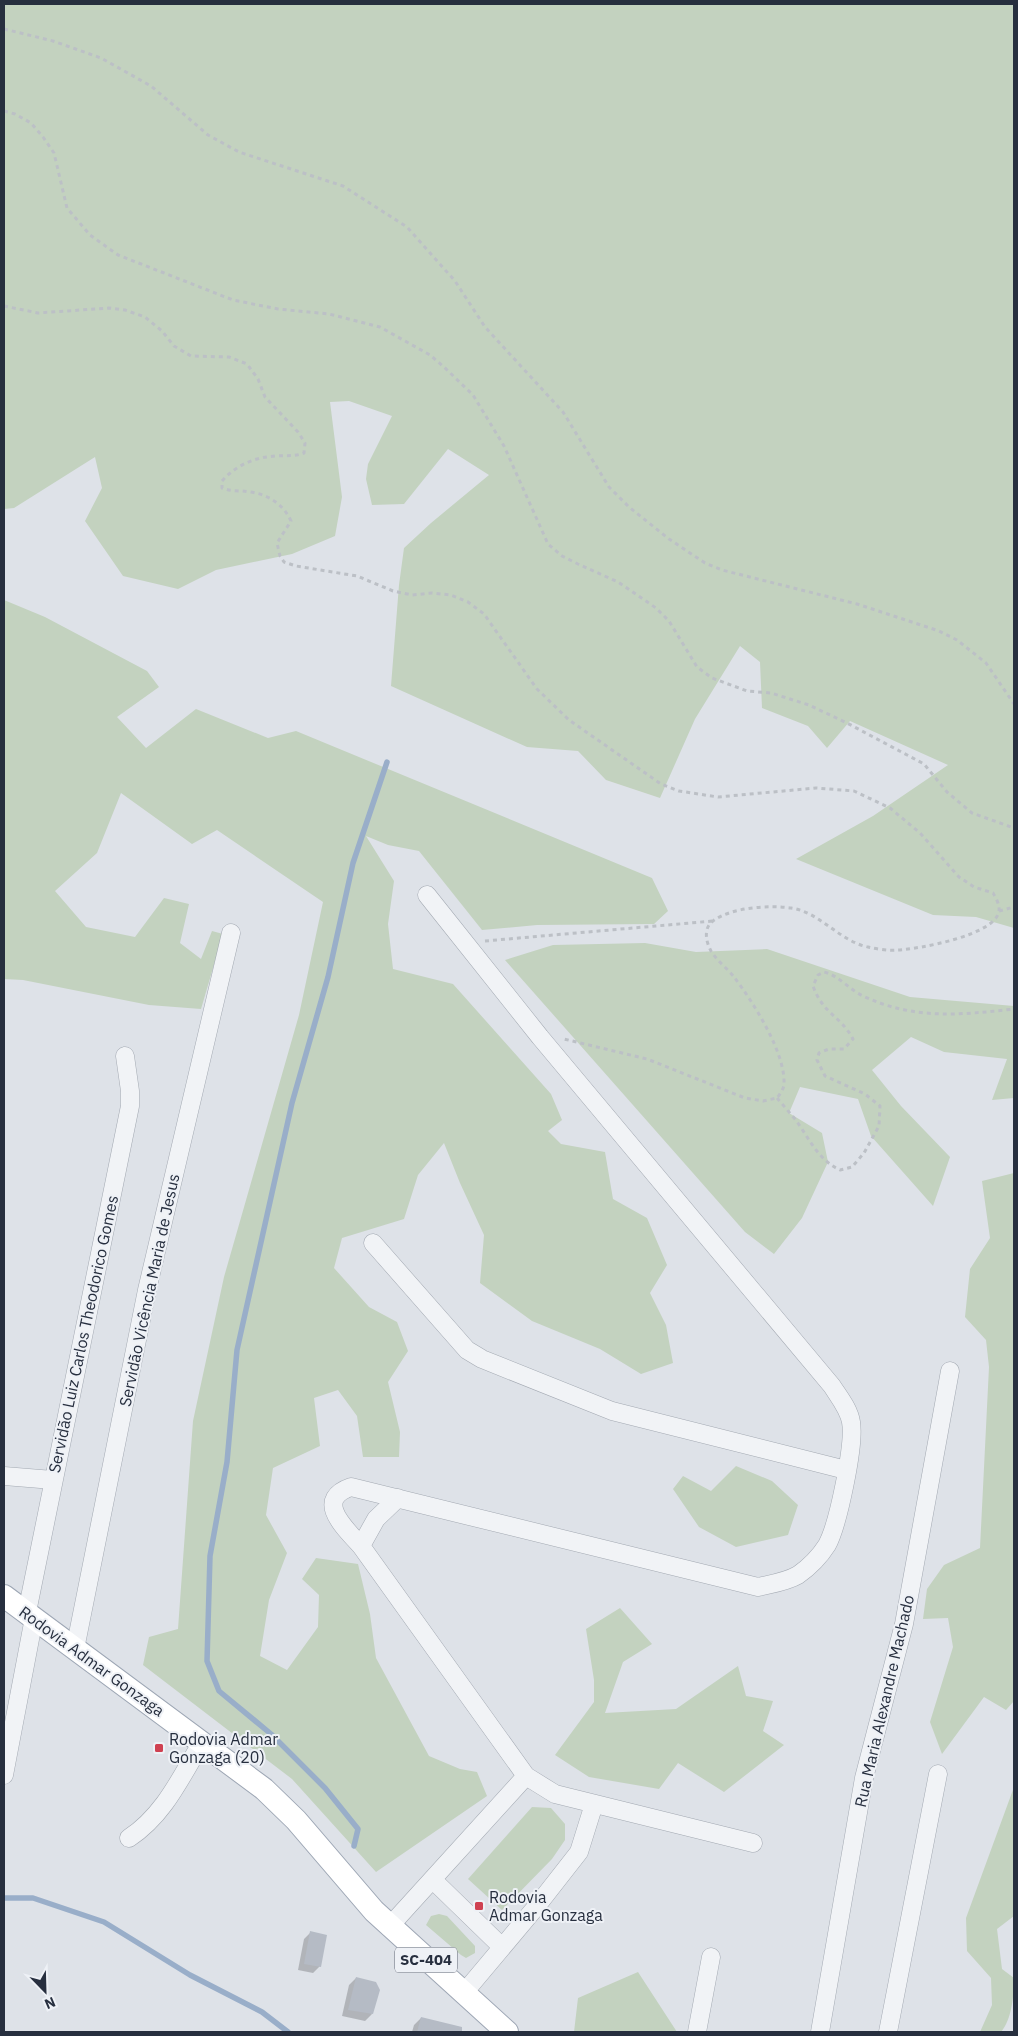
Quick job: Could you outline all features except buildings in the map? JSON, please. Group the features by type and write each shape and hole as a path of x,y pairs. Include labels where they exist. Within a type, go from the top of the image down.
{"main road":[{"name":"Rodovia Admar Gonzaga","path":"4,1596 239,1769 279,1803 389,1927 462,1994 507,2032"}],"street":[{"path":"427,895 540,1037 832,1386 844,1404 851,1421 852,1437 834,1528 826,1546 810,1565 797,1575 780,1583 758,1587 350,1487 339,1491 334,1498 334,1510 338,1519 361,1546 526,1776 555,1794 753,1843"},
{"name":"Servidão Vicência Maria de Jesus","path":"75,1649 147,1290 231,933"},
{"name":"Servidão Luiz Carlos Theodorico Gomes","path":"4,1775 54,1480 130,1106 125,1056"},
{"path":"373,1242 467,1350 482,1359 612,1411 846,1470"},
{"name":"Rua Maria Alexandre Machado","path":"820,2032 864,1778 904,1624 950,1371"},
{"path":"4,1476 54,1480"},
{"path":"361,1546 376,1519 398,1498"},
{"path":"130,1838 147,1826 162,1809 202,1742"},
{"path":"888,2032 938,1774"},
{"path":"389,1927 526,1776"},
{"path":"462,1994 579,1852 594,1804"},
{"path":"432,1880 502,1947"},
{"path":"697,2032 710,1957"}],"path":[{"path":"4,29 53,41 101,58 151,86 208,135 239,152 343,186 407,227 456,281 485,327 563,412 608,487 629,507 669,539 705,563 722,570 856,604 939,631 972,650 986,663 1014,704"},
{"path":"4,111 15,114 31,123 43,136 54,153 67,208 90,235 118,255 232,300 278,309 329,314 380,328 430,355 473,395 504,446 548,544 562,556 618,582 656,608 669,621 697,667 712,678 747,691 771,693 809,705 847,723 924,764 947,792 972,813 1014,828"},
{"path":"4,306 38,313 109,308 125,310 145,317 162,331 174,346 191,356 229,357 247,364 258,379 265,397 298,432 305,443 304,452 293,457 275,456 250,461 233,468 222,481 222,488 231,492 252,492 270,497 287,513 291,521 277,544 280,556 284,562 296,566 357,576 393,591 412,595 432,593 451,595 468,602 484,614 537,689 569,720 661,784 679,791 718,797 816,788 854,791 872,798 906,820 959,877 974,887 993,893 999,911 993,923 968,935 897,950 867,947 841,937 806,912 791,908 756,908 730,913 713,921 464,942"},
{"path":"999,911 1014,907"},
{"path":"540,1037 560,1038 634,1055 745,1098 763,1101 777,1098 784,1087 783,1070 762,1016 733,975 712,952 706,939 707,928 713,921"},
{"path":"777,1098 795,1119 828,1165 840,1170 852,1167 864,1153 879,1126 880,1106 865,1094 825,1076 817,1060 819,1053 829,1049 844,1049 853,1038 846,1026 830,1014 819,1000 814,986 818,975 824,972 863,996 918,1013 956,1016 1014,1009"}],"green space":[{"path":"4,4 1014,4 1014,928 976,917 933,915 796,859 873,816 948,765 850,721 827,748 808,726 762,708 760,662 740,646 695,719 660,798 606,780 578,751 527,747 391,686 399,585 404,548 489,475 448,449 404,504 372,505 366,479 368,464 392,416 349,401 330,402 342,497 335,536 292,554 216,570 178,589 123,576 85,521 102,488 95,457 14,508 4,509"},
{"path":"4,600 45,617 147,671 159,687 117,717 146,748 196,709 268,738 296,731 652,878 668,911 654,924 537,925 482,930 419,851 388,845 366,836 394,881 388,924 393,969 453,984 551,1094 562,1120 548,1131 561,1144 605,1152 613,1199 647,1218 667,1265 650,1293 666,1325 673,1363 641,1374 600,1349 532,1321 480,1283 484,1235 444,1143 418,1175 404,1219 342,1238 334,1268 369,1307 397,1322 408,1351 388,1382 400,1432 399,1457 363,1457 357,1416 338,1390 314,1398 320,1446 273,1468 266,1515 287,1553 269,1600 260,1656 287,1670 318,1627 319,1595 302,1579 316,1558 358,1564 370,1614 376,1658 429,1756 460,1769 477,1772 487,1796 376,1872 292,1779 143,1665 149,1637 178,1629 193,1421 224,1277 299,1015 323,902 217,830 192,844 121,793 97,853 55,891 86,927 135,937 164,898 189,904 180,943 201,959 212,931 223,934 201,1009 149,1005 23,980 4,979"},
{"path":"645,943 696,952 767,949 910,997 1014,1006 1014,1098 992,1100 1007,1059 944,1052 911,1037 872,1070 901,1106 950,1157 933,1206 871,1136 858,1099 800,1087 789,1113 822,1133 828,1162 802,1218 774,1254 745,1232 505,960 553,945"},
{"path":"1014,1173 1014,1701 1006,1710 984,1697 942,1754 930,1722 953,1647 948,1618 923,1619 927,1589 944,1565 980,1548 989,1367 986,1340 965,1317 970,1269 990,1238 982,1181"},
{"path":"736,1466 772,1481 798,1505 788,1535 736,1547 699,1527 673,1489 683,1476 711,1491"},
{"path":"620,1608 652,1644 623,1662 605,1713 676,1709 738,1666 746,1696 773,1701 763,1731 784,1745 724,1792 678,1763 659,1789 589,1777 555,1755 594,1702 594,1680 586,1629"},
{"path":"1014,1787 1014,1916 997,1929 1002,1969 1014,1978 1013,1999 1008,2020 1001,2032 980,2032 992,2005 991,1978 967,1951 966,1918"},
{"path":"532,1807 551,1808 565,1824 565,1840 552,1859 502,1910 468,1879"},
{"path":"439,1914 447,1916 475,1946 475,1953 466,1958 426,1925 431,1916"},
{"path":"638,1972 677,2032 574,2032 578,1998"}],"waterway":[{"path":"354,1846 358,1829 325,1788 271,1734 219,1691 207,1661 210,1556 227,1462 237,1350 292,1103 328,977 353,863 387,762"},
{"path":"4,1898 33,1898 104,1922 190,1975 262,2012 288,2032"}],"place":[{"name":"Rodovia Admar Gonzaga (20)","path":"159,1748"},
{"name":"Rodovia Admar Gonzaga","path":"479,1906"}]}
